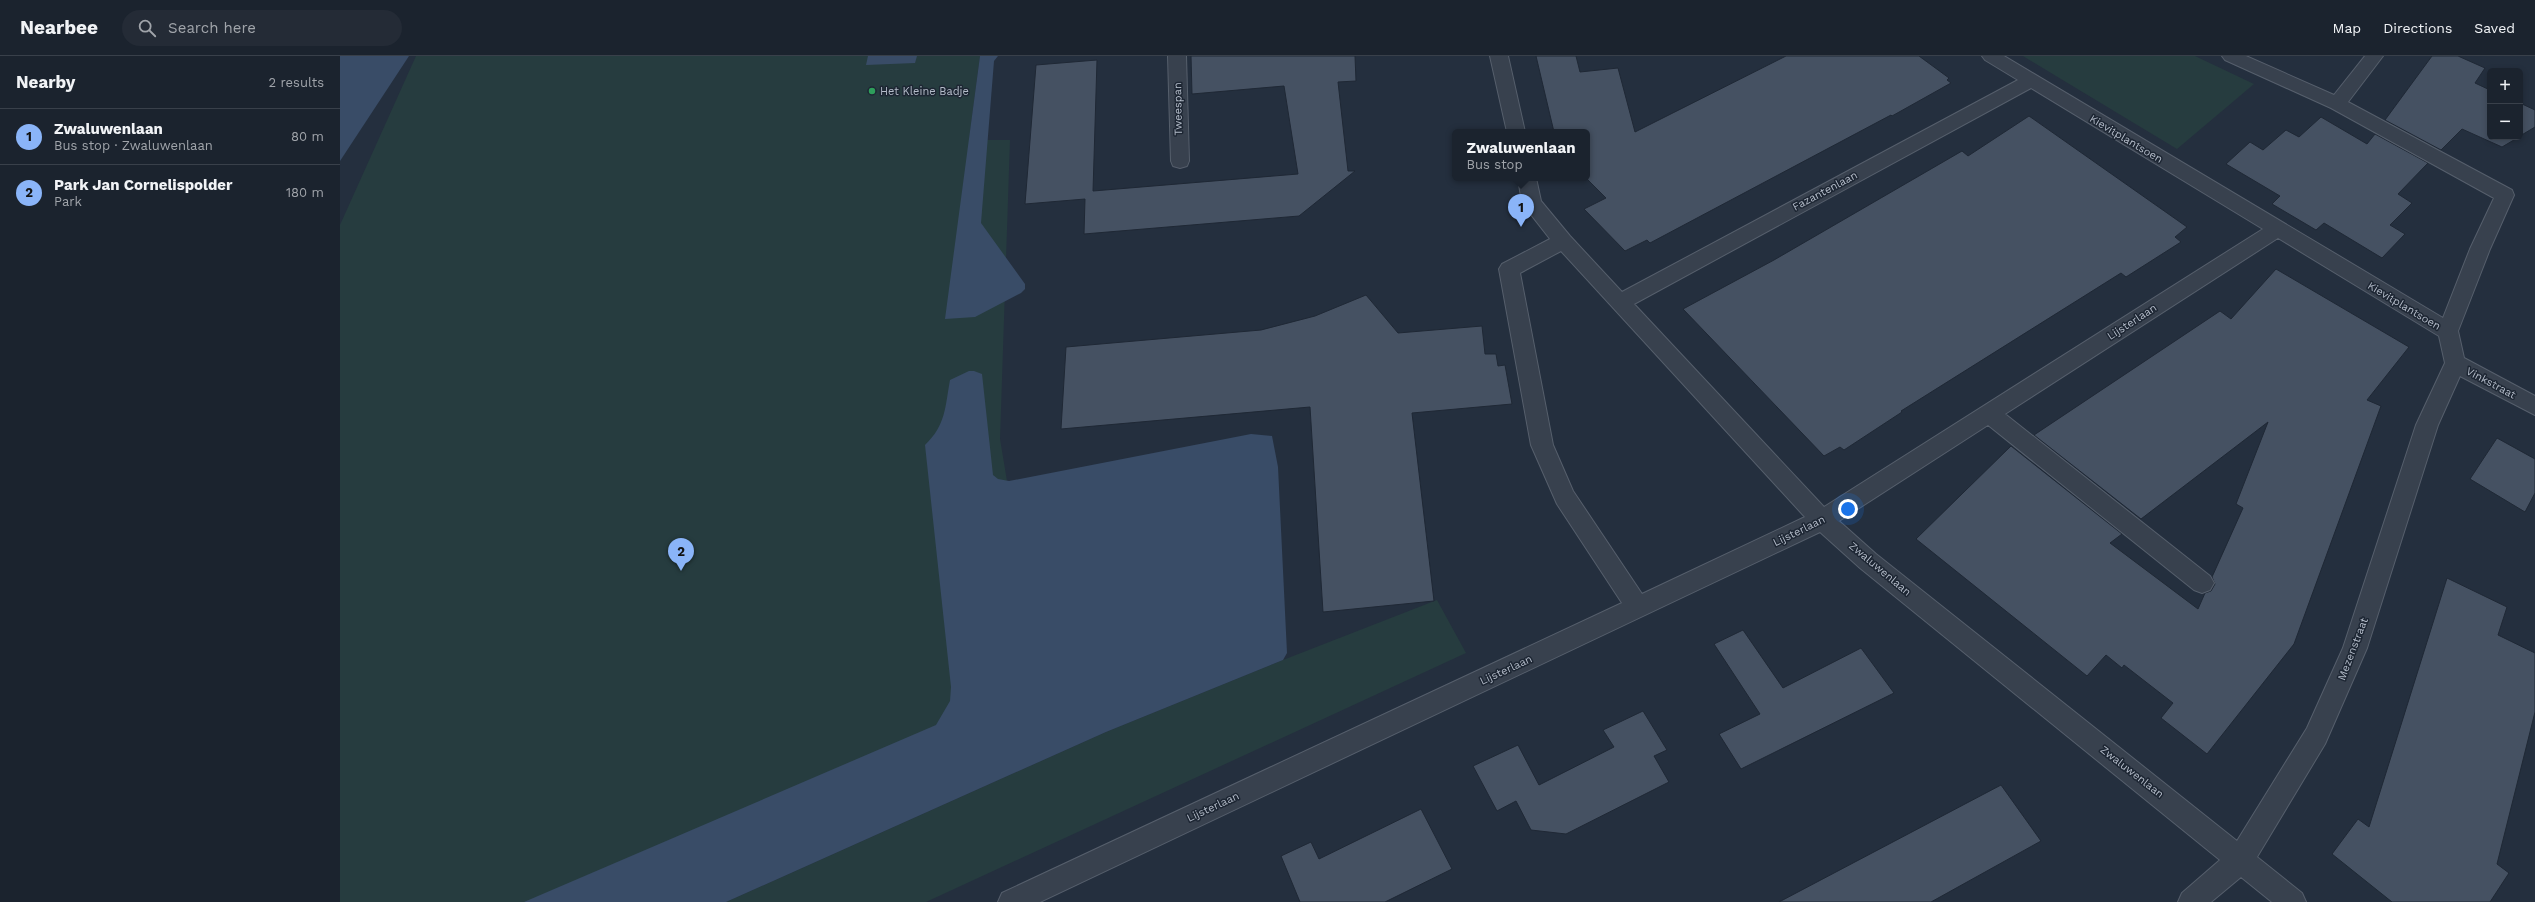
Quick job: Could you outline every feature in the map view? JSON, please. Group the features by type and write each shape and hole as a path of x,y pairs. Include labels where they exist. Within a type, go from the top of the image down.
{"street":[{"name":"Tweespan","path":"1177,56 1180,161"},
{"path":"1499,56 1515,129"},
{"name":"Kievitplantsoen","path":"1991,56 2276,230 2448,332 2480,249 2505,195 2337,104 2231,56"},
{"path":"2337,104 2374,56"},
{"name":"Fazantenlaan","path":"1620,302 2030,81"},
{"name":"Zwaluwenlaan","path":"1528,181 1532,203 1563,241 1822,520 1887,576 2293,902"},
{"name":"Lijsterlaan","path":"1011,902 1638,608 1822,520 2276,230"},
{"path":"1563,241 1509,269 1542,446 1565,497 1638,608"},
{"name":"Vinkstraat","path":"2448,332 2455,363 2535,406"},
{"name":"Mezenstraat","path":"2192,902 2241,859 2316,736 2355,648 2427,425 2455,363"},
{"path":"1988,414 2202,583"}],"green space":[{"path":"416,56 980,56 969,140 1010,140 1000,439 1044,703 586,902 340,902 340,225"},
{"path":"2023,56 2195,56 2254,84 2177,149"},
{"path":"1437,600 1466,653 926,902 726,902 1106,732 1283,660"}],"water":[{"path":"340,56 409,56 340,161"},
{"path":"868,56 917,56 915,63 866,65"},
{"path":"980,56 998,56 994,61 981,223 1025,284 1025,289 1021,293 975,317 945,319"},
{"path":"969,371 982,374 993,475 998,479 1009,481 1251,434 1272,436 1278,467 1287,653 1283,660 1106,732 726,902 524,902 936,725 950,701 951,687 925,445 932,438 941,423 944,415 950,380"}],"building":[{"path":"1191,56 1355,56 1356,81 1338,82 1348,171 1355,171 1299,216 1084,234 1085,199 1025,204 1036,65 1097,60 1093,191 1298,174 1284,86 1192,94"},
{"path":"1536,56 1576,56 1580,72 1618,68 1635,132 1786,56 1919,56 1949,78 1947,80 1951,83 1892,116 1891,115 1650,243 1647,240 1625,251 1584,209 1606,198 1589,181 1590,129 1553,129"},
{"path":"2432,56 2458,56 2485,68 2475,83 2487,89 2487,140 2514,140 2502,147 2462,129 2441,150 2385,120"},
{"path":"2523,104 2535,110 2535,127 2523,134"},
{"path":"2029,116 2187,227 2175,237 2181,242 2126,277 2121,273 1901,411 1902,412 1844,450 1840,447 1824,456 1683,309 1774,260 1962,151 1968,156"},
{"path":"2321,117 2367,144 2375,134 2428,163 2398,194 2412,203 2390,225 2405,234 2382,258 2324,223 2316,230 2272,204 2280,196 2226,164 2250,142 2263,150 2286,130 2299,137"},
{"path":"2276,269 2409,347 2367,400 2381,406 2294,644 2207,754 2161,718 2173,703 2124,665 2122,668 2106,655 2087,676 1916,539 2011,446 2122,534 2110,543 2198,609 2205,593 2211,591 2215,584 2212,577 2243,508 2236,504 2268,422 2141,519 2034,435 2220,311 2231,319"},
{"path":"1366,295 1398,333 1482,326 1485,354 1496,354 1498,366 1505,365 1512,404 1412,413 1434,601 1323,612 1310,407 1061,429 1066,347 1261,330 1315,316"},
{"path":"2497,438 2535,459 2535,493 2525,512 2470,479"},
{"path":"2447,578 2507,607 2498,635 2535,653 2535,712 2497,864 2509,873 2490,902 2392,902 2332,854 2358,819 2369,827"},
{"path":"1743,630 1783,688 1861,648 1894,693 1741,769 1719,734 1760,714 1714,644"},
{"path":"1643,711 1667,750 1654,756 1669,782 1566,834 1531,830 1516,801 1497,811 1473,766 1518,745 1539,785 1614,747 1603,730"},
{"path":"2001,785 2041,841 1931,902 1779,902"},
{"path":"1421,809 1452,869 1385,902 1300,902 1281,856 1311,842 1319,859"}],"place":[{"name":"Het Kleine Badje","path":"872,91"},
{"name":"Zwaluwenlaan","path":"1521,227"},
{"name":"Park Jan Cornelispolder","path":"681,571"}]}
